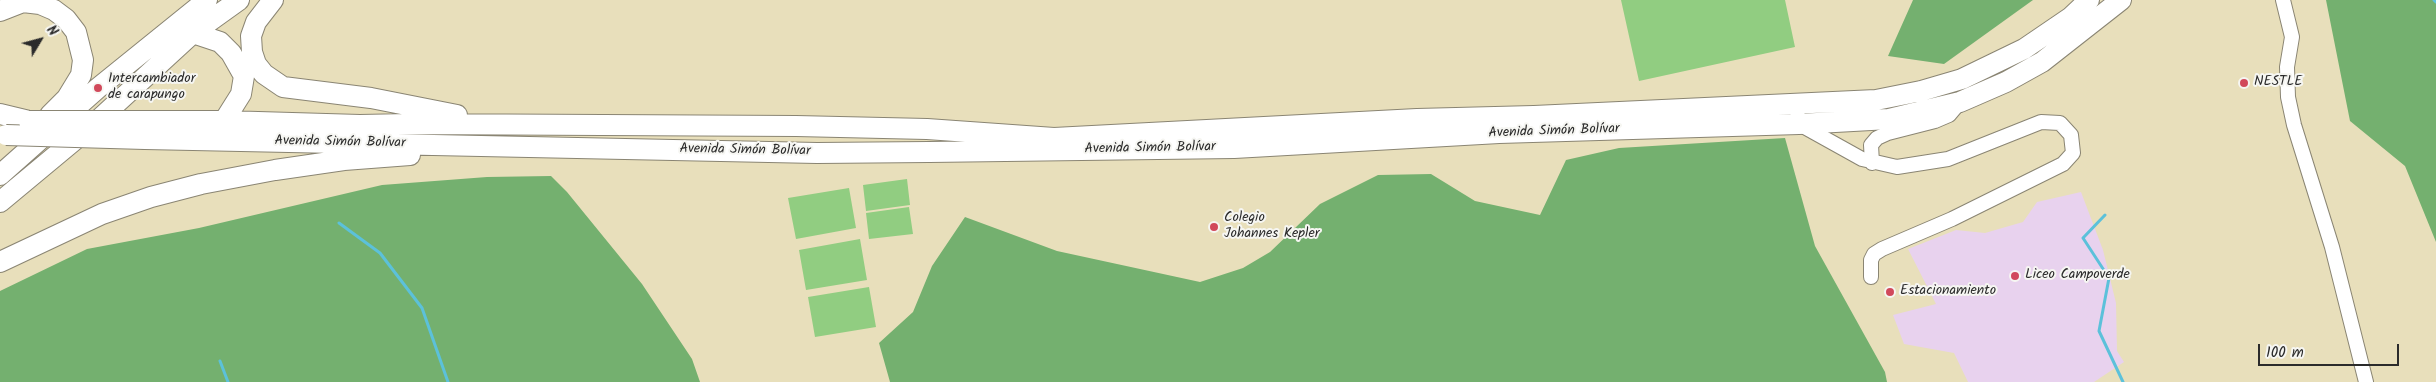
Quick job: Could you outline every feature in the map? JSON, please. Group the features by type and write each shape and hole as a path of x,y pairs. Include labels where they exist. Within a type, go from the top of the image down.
{"highway":[{"path":"0,175 92,93 207,0"},
{"path":"0,202 95,123 193,33 239,0"},
{"path":"273,0 256,22 251,36 252,52 256,64 264,74 283,88 371,98 523,126"},
{"name":"Avenida Simón Bolívar","path":"147,130 224,121 360,126 409,124 796,126 927,129 1054,138 1417,119 1876,100 1921,91 1962,79 2024,49 2071,17 2089,0"},
{"name":"Avenida Simón Bolívar","path":"147,130 476,144 817,153 1234,148 1499,133 1799,124 1889,118 1960,102 2006,82 2042,62 2121,0"},
{"path":"0,11 23,2 40,4 54,10 66,19 76,32 83,60 81,75 71,92 17,150 0,175"},
{"path":"193,33 220,42 232,52 244,76 241,94 224,121"},
{"path":"0,114 29,121 147,130"},
{"path":"3,134 147,130"},
{"path":"0,262 102,214 151,197 201,184 275,170 344,160 423,154 476,144"}],"street":[{"path":"2283,0 2292,37 2287,67 2288,97 2294,125 2332,247 2366,382"},
{"path":"1872,162 1871,145 1878,138 1888,132 1935,121 1948,115 1960,102"},
{"path":"1796,104 1799,124 1872,162 1897,167 1948,158 2050,120 2060,123 2071,135 2072,153 2063,164 1874,254 1871,260 1871,277"}],"shaded area":[{"name":"Liceo Campoverde","path":"2081,192 2103,250 2116,303 2117,351 2124,362 2094,382 1968,382 1954,353 1904,344 1893,315 1936,304 1908,249 1956,230 1985,233 2023,222 2037,202"}],"green space":[{"path":"1621,0 1785,0 1795,47 1639,81"},
{"path":"1913,0 2033,0 1944,64 1888,56"},
{"path":"2326,0 2436,0 2436,242 2405,166 2350,121"},
{"path":"1785,138 1815,246 1885,372 1887,382 890,382 879,343 913,312 932,266 965,217 1057,251 1200,282 1243,268 1270,252 1320,204 1378,175 1431,174 1475,201 1540,215 1566,160 1619,148"},
{"path":"551,176 567,192 642,284 692,359 700,382 0,382 0,291 87,249 199,228 382,185 487,177"},
{"path":"907,179 910,205 866,211 863,185"},
{"path":"849,188 856,228 796,239 788,198"},
{"path":"909,207 913,234 869,239 866,213"},
{"path":"860,239 867,280 806,290 799,250"},
{"path":"869,287 876,327 815,337 808,297"}],"waterway":[{"path":"2105,215 2083,238 2109,278 2099,331 2123,382"},
{"path":"339,223 380,253 422,308 448,382"},
{"path":"220,361 228,382"}],"place":[{"name":"NESTLE","path":"2244,83"},
{"name":"Intercambiador de carapungo","path":"98,88"},
{"name":"Colegio Johannes Kepler","path":"1214,227"},
{"name":"Liceo Campoverde","path":"2015,276"},
{"name":"Estacionamiento","path":"1890,292"}]}
